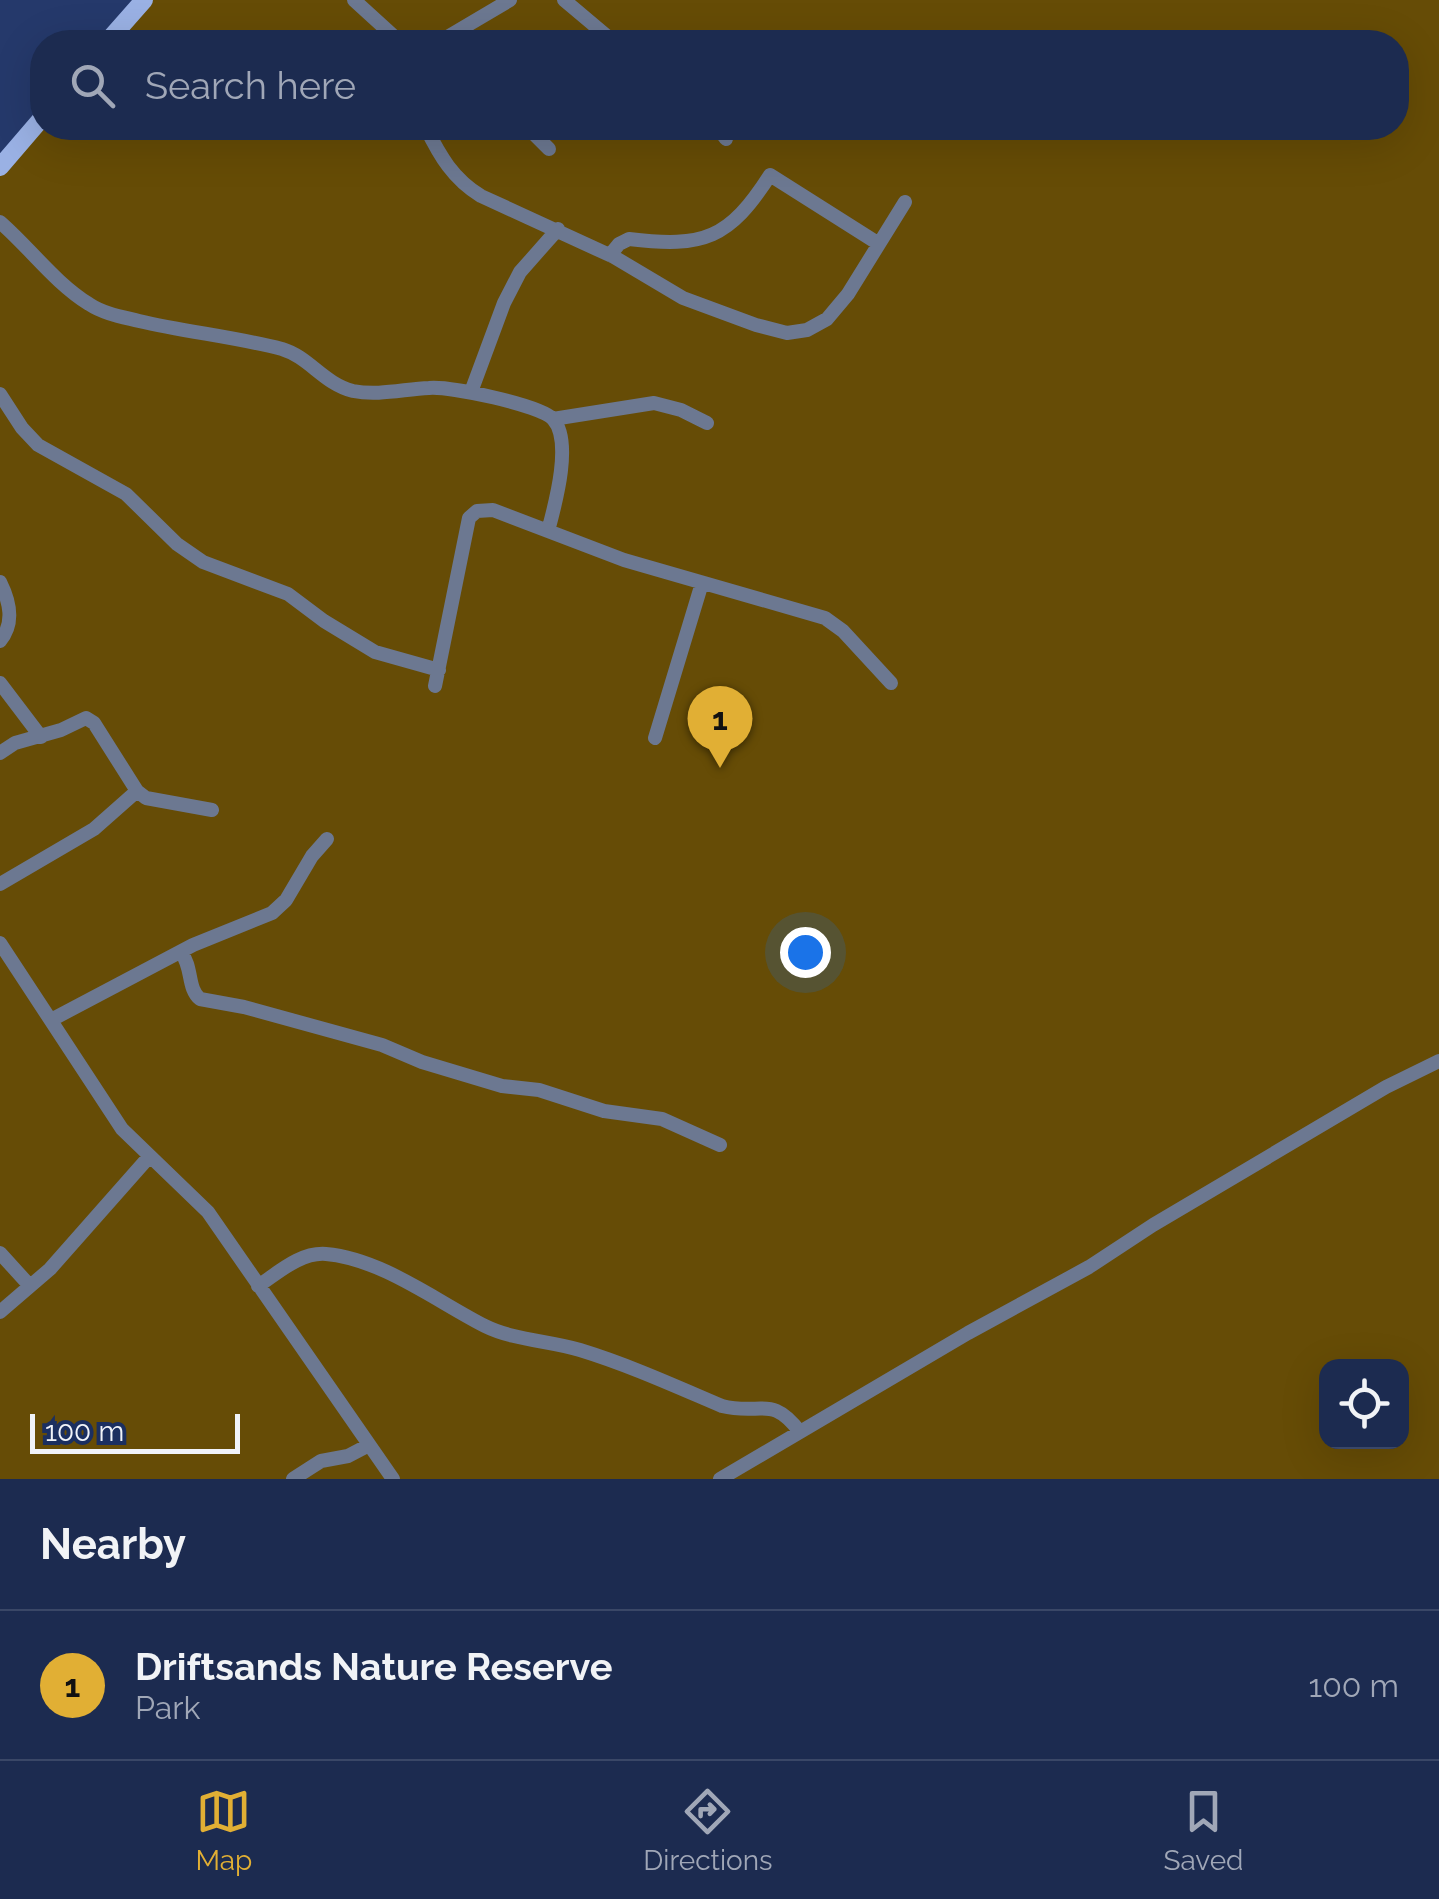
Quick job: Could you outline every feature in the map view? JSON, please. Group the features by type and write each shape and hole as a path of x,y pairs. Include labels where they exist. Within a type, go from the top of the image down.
{"main road":[{"path":"118,30 144,0"},
{"path":"0,168 30,132"}],"street":[{"path":"354,0 387,30"},
{"path":"471,30 510,0"},
{"path":"564,0 600,30"},
{"path":"432,140 462,184 610,255 683,298 787,333 806,330 827,319 848,294 904,202"},
{"path":"540,140 549,149"},
{"path":"610,255 629,239 704,240 726,230 749,208 770,175 878,244"},
{"path":"0,222 68,290 110,314 284,350 337,385 355,392 390,393 432,387 471,392 540,411 553,419 560,433 562,464 548,531"},
{"path":"471,392 504,303 520,272 558,230"},
{"path":"0,394 38,445 126,494 177,544 203,562 288,594 376,652 439,670"},
{"path":"553,419 654,402 707,422"},
{"path":"435,686 469,518 477,510 492,510 624,560 826,618 844,631 891,683"},
{"path":"0,582 10,614 6,634 0,641"},
{"path":"655,738 702,584"},
{"path":"0,683 41,737"},
{"path":"0,752 86,718 94,723 137,791 146,798 212,810"},
{"path":"0,884 94,829 137,791"},
{"path":"51,1020 181,952 272,913 286,900 327,839"},
{"path":"0,943 122,1130 208,1212 393,1479"},
{"path":"181,952 190,963 192,988 200,999 244,1006 382,1044 422,1062 502,1086 539,1090 604,1111 662,1119 720,1144"},
{"path":"720,1479 1089,1266 1386,1087 1439,1061"},
{"path":"0,1312 50,1268 148,1158"},
{"path":"0,1254 30,1286"},
{"path":"258,1286 304,1256 341,1257 406,1280 500,1332 621,1362 722,1406 738,1410 771,1407 780,1410 800,1432"},
{"path":"293,1479 321,1461 348,1456 369,1445"}],"shaded area":[{"path":"147,0 1439,0 1439,1479 0,1479 0,170 30,140 1409,140 1409,30 121,30"}],"place":[{"name":"Driftsands Nature Reserve","path":"720,768"}]}
